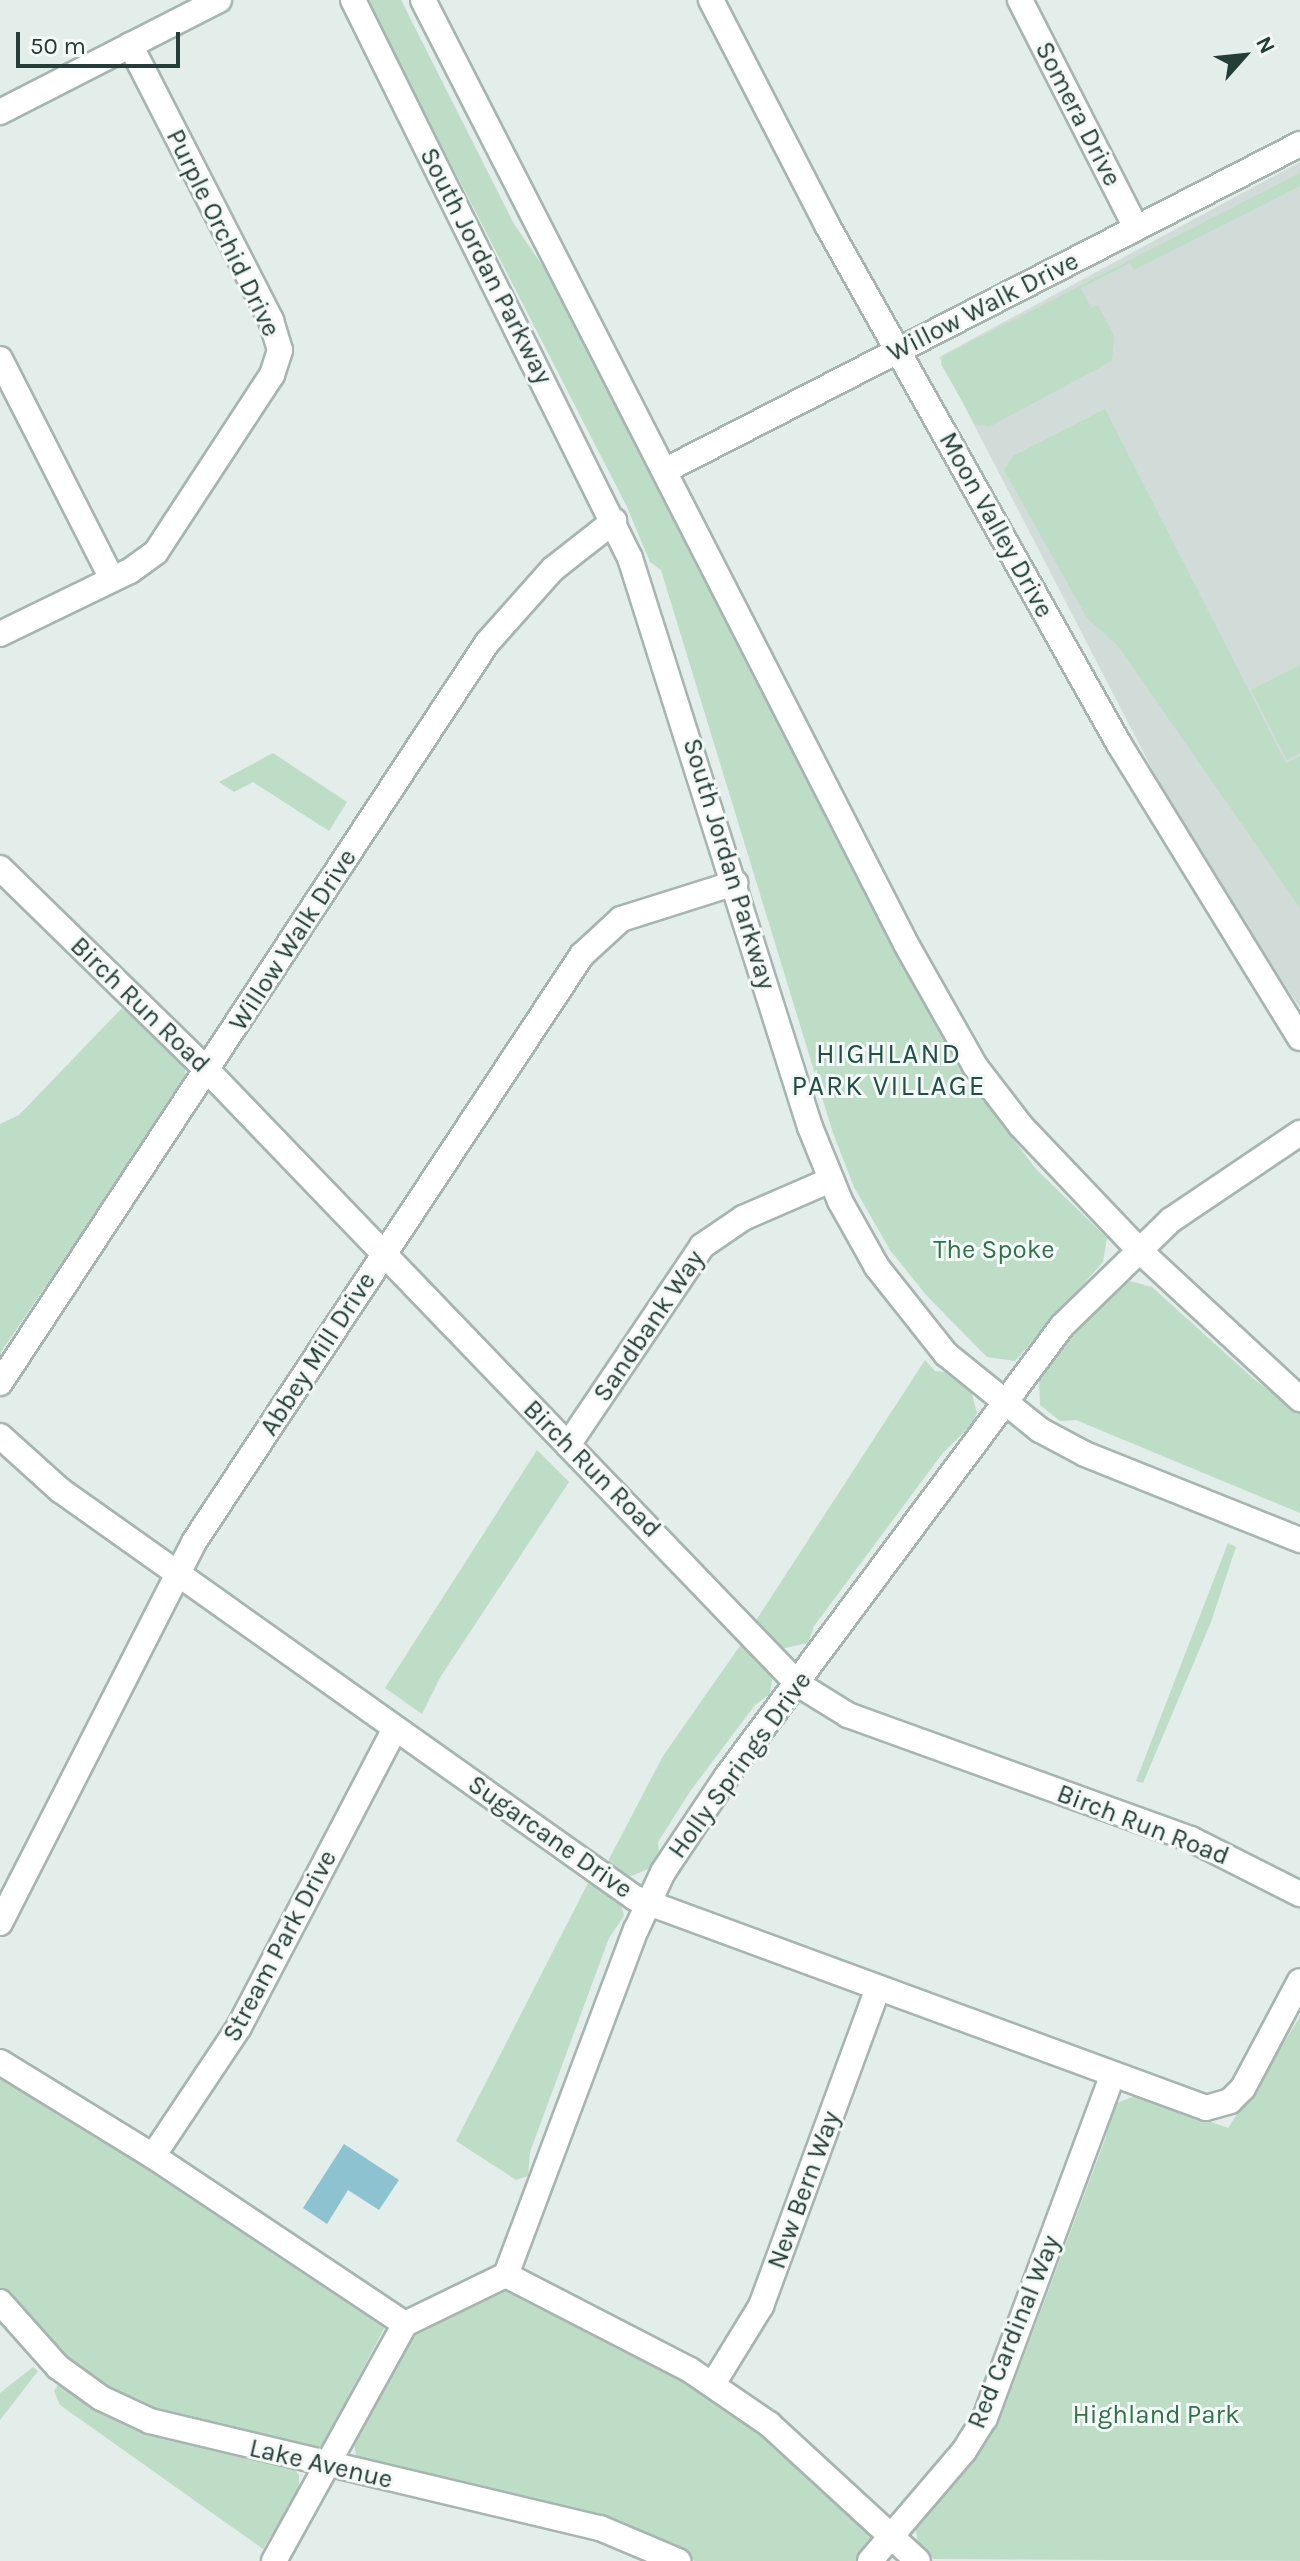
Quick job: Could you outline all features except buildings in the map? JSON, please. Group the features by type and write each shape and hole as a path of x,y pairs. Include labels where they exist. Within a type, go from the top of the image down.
{"street":[{"path":"0,112 219,0"},
{"name":"South Jordan Parkway","path":"353,0 614,521 653,618 831,1180 865,1247 905,1305 946,1354 1003,1404 1085,1454 1300,1540"},
{"path":"423,0 906,944 975,1066 1021,1126 1140,1251 1300,1399"},
{"name":"Moon Valley Drive","path":"711,0 898,350 1119,744 1300,1038"},
{"name":"Somera Drive","path":"1020,0 1136,228"},
{"name":"Purple Orchid Drive","path":"0,634 112,579 156,552 272,375 280,350 271,320 130,45"},
{"name":"Willow Walk Drive","path":"666,470 1300,144"},
{"path":"0,359 112,579"},
{"name":"Willow Walk Drive","path":"0,1383 487,643 553,569 614,521"},
{"name":"Birch Run Road","path":"0,868 208,1071 798,1684 848,1715 1191,1839 1300,1894"},
{"name":"Abbey Mill Drive","path":"0,1923 178,1574 383,1254 591,943 637,912 735,883"},
{"name":"Holly Springs Drive","path":"506,2275 649,1903 727,1776 1062,1326 1202,1196 1300,1133"},
{"name":"Sandbank Way","path":"568,1445 702,1246 743,1218 831,1180"},
{"name":"Sugarcane Drive","path":"0,1436 40,1475 599,1875 649,1903 1197,2107 1222,2105 1243,2088 1300,1981"},
{"name":"Stream Park Drive","path":"153,2156 239,2027 395,1729"},
{"name":"New Bern Way","path":"713,2384 761,2306 878,1988"},
{"path":"0,2062 153,2156 405,2324"},
{"name":"Red Cardinal Way","path":"870,2561 964,2451 985,2418 1112,2076"},
{"path":"274,2561 405,2324 506,2275 713,2384 769,2424 918,2561"},
{"name":"Lake Avenue","path":"0,2302 58,2367 125,2411 174,2429 600,2528 678,2561"}],"shaded area":[{"path":"1300,162 1300,1008 1179,821 939,357"}],"green space":[{"name":"The Spoke","path":"367,0 401,0 514,224 566,300 958,1067 1036,1169 1107,1238 1103,1262 1015,1361 987,1357 927,1296 890,1250 854,1187 833,1133 661,570 650,562 627,507"},
{"path":"1300,173 1300,186 1134,270 1130,263 1081,288 1091,308 1098,305 1114,336 1112,361 989,427 975,424 941,364 943,356"},
{"path":"1105,409 1286,763 1300,756 1300,908 1118,646 1087,618 1004,470 1013,456"},
{"path":"1300,665 1300,753 1287,760 1251,690"},
{"path":"273,753 347,802 329,831 253,782 234,792 219,782"},
{"path":"122,1008 184,1061 186,1080 1,1352 0,1366 0,1124 19,1115"},
{"path":"1130,1281 1152,1287 1255,1380 1300,1412 1300,1513 1076,1420 1060,1421 1040,1405 1039,1377 1113,1289"},
{"path":"925,1360 935,1371 952,1373 971,1391 977,1413 972,1424 942,1454 814,1626 808,1643 781,1649 755,1622"},
{"path":"537,1450 569,1482 441,1676 422,1714 385,1688"},
{"path":"1228,1543 1236,1547 1211,1622 1143,1783 1136,1781"},
{"path":"744,1640 773,1673 770,1694 755,1705 691,1790 658,1842 659,1851 648,1869 629,1877 605,1867 663,1756"},
{"path":"590,1879 620,1900 624,1916 609,1938 530,2152 528,2176 516,2180 456,2141"},
{"name":"Highland Park","path":"1300,2017 1300,2561 934,2559 918,2543 915,2525 973,2463 1004,2409 1106,2137 1112,2105 1137,2095 1228,2128"},
{"path":"0,2069 386,2325 322,2446 312,2448 137,2403 70,2363 29,2323 0,2288"},
{"path":"509,2290 681,2376 747,2419 874,2534 874,2541 857,2561 695,2561 635,2530 357,2461 354,2443 414,2333"},
{"path":"33,2367 38,2371 0,2420 0,2393"},
{"path":"58,2385 98,2411 162,2439 290,2464 299,2475 299,2489 263,2549 60,2405 54,2391"}],"water":[{"path":"344,2144 399,2180 379,2210 348,2190 327,2224 303,2208"}],"district":[{"name":"HIGHLAND PARK VILLAGE","path":"889,1070"}]}
